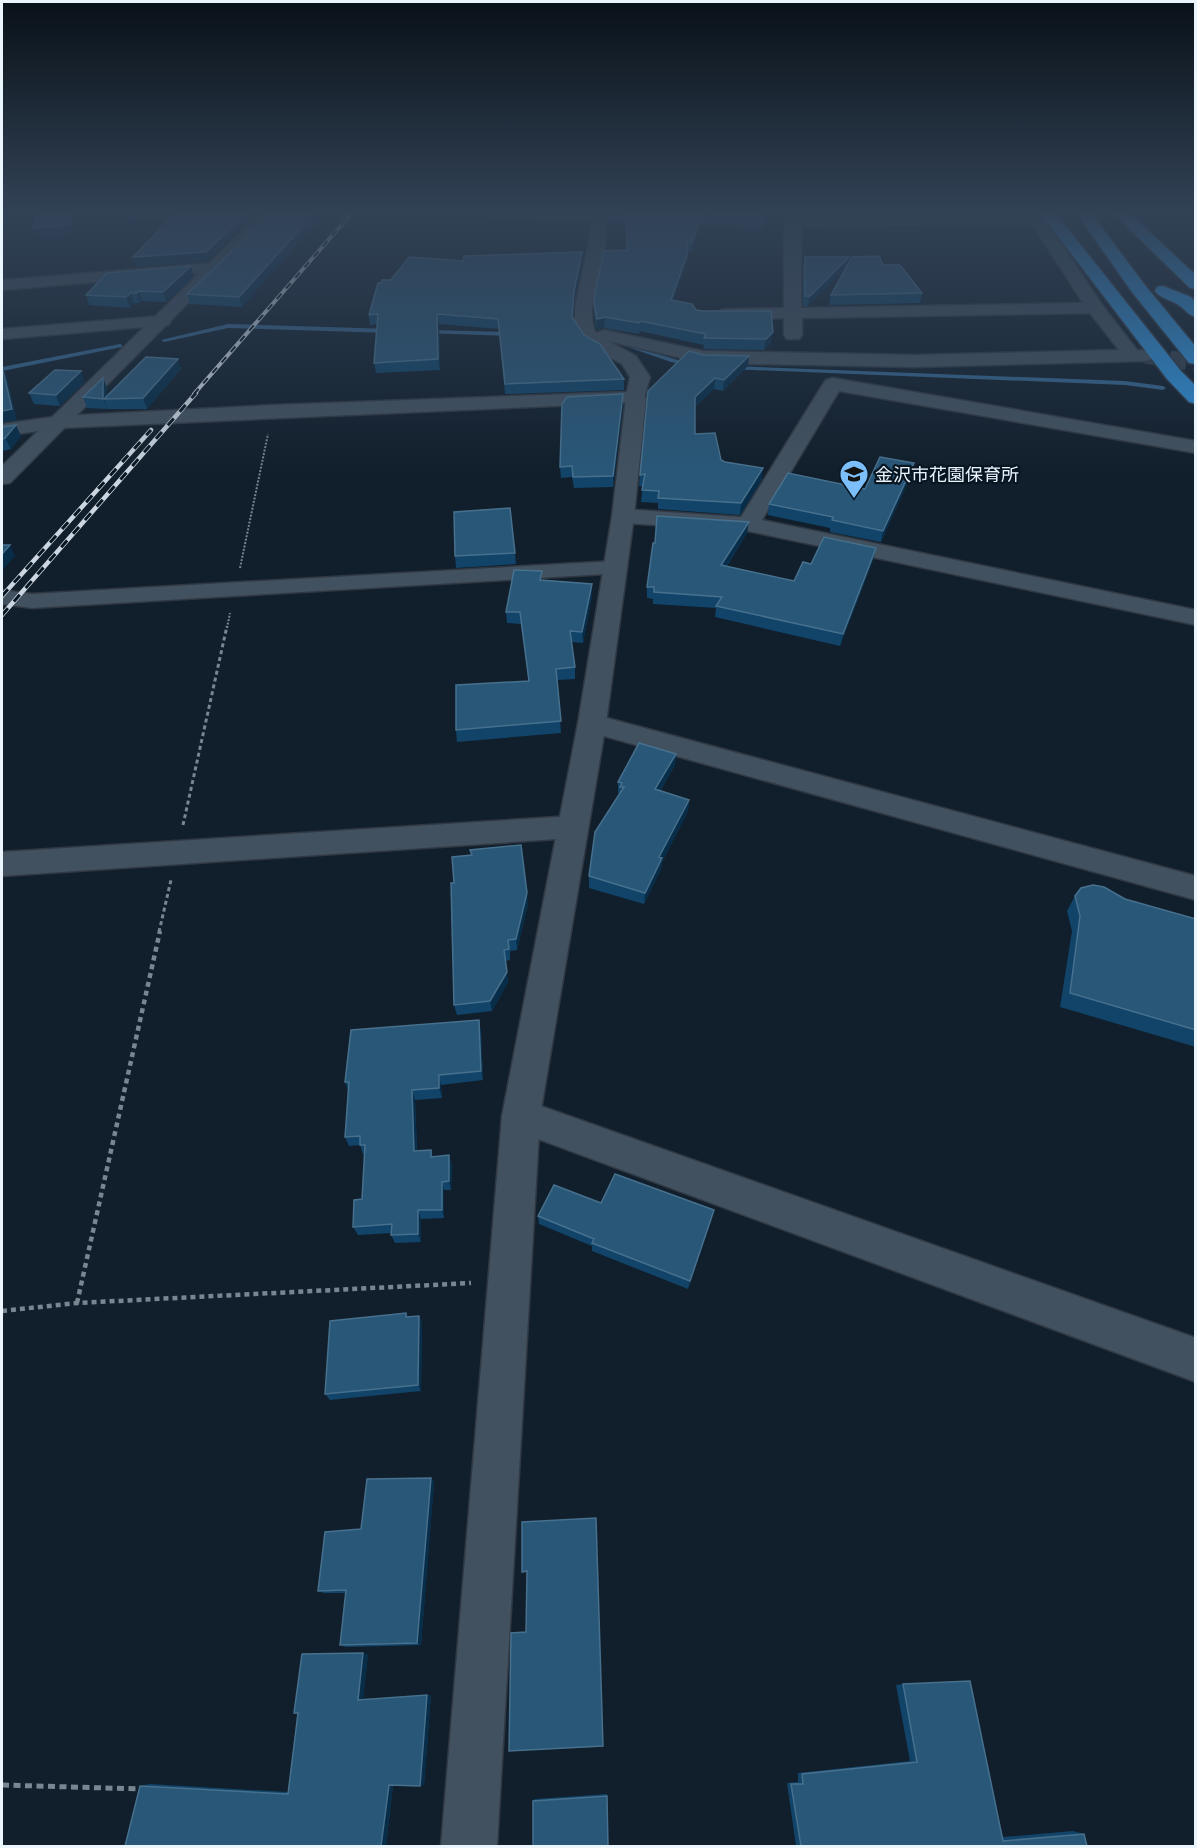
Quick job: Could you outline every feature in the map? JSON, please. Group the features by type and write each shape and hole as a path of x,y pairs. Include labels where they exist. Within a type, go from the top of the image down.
{"highway":[{"path":"1113,300 1174,375 1196,398"},
{"path":"1136,300 1196,375"},
{"path":"1146,300 1196,359"},
{"path":"1171,300 1196,329"},
{"path":"1183,300 1196,312"}],"street":[{"path":"2,478 183,300"},
{"path":"585,300 583,326 589,336 643,353 703,357 794,358 832,372 1196,447"},
{"path":"792,300 794,358"},
{"path":"832,372 915,362 1138,355 1095,308 1091,300"},
{"path":"714,315 1095,308"},
{"path":"2,334 162,321"},
{"path":"589,336 619,337 643,353"},
{"path":"469,1846 521,1116 592,723 643,353"},
{"path":"915,362 1050,370 1157,372 1174,375"},
{"path":"748,524 832,372"},
{"path":"2,430 60,422 273,411 636,398"},
{"path":"622,516 748,524 1196,618"},
{"path":"2,597 32,601 615,568"},
{"path":"592,723 1196,888"},
{"path":"2,864 573,827"},
{"path":"521,1116 1196,1360"}],"path":[{"path":"2,1311 77,1304 509,1281"},
{"path":"2,1785 144,1789"}],"building":[{"path":"373,300 573,300 572,317 584,335 600,344 624,379 505,384 498,319 437,314 438,359 374,363 378,314 369,315"},
{"path":"594,300 672,300 692,304 696,310 703,311 771,311 773,332 766,339 704,338 706,334 640,321 639,323 605,317 597,319"},
{"path":"689,351 704,355 749,356 724,380 715,378 695,397 695,434 715,433 721,460 725,462 763,468 741,503 658,498 659,491 642,490 645,474 640,475 648,391"},
{"path":"146,357 178,359 143,398 104,399"},
{"path":"2,366 12,409 2,411"},
{"path":"55,370 81,371 56,395 29,393"},
{"path":"103,378 103,399 83,397"},
{"path":"623,394 613,476 573,477 572,466 560,467 562,404 567,397"},
{"path":"16,425 5,438 2,439 2,427"},
{"path":"880,457 914,463 883,531 832,520 833,517 769,504 788,473 865,489"},
{"path":"510,508 515,553 455,556 454,512"},
{"path":"657,516 749,522 721,565 794,581 803,562 811,564 824,537 876,548 843,634 716,606 722,597 654,592 654,587 647,587"},
{"path":"2,545 10,545 2,554"},
{"path":"514,570 542,571 540,580 592,584 582,632 570,631 575,667 556,669 561,721 456,730 456,685 529,681 520,612 506,612"},
{"path":"639,743 676,754 655,789 689,800 659,857 662,858 645,893 589,876 595,832 624,787 620,787 622,783 618,782"},
{"path":"521,845 527,893 516,939 508,940 509,949 504,950 507,972 490,1001 454,1005 452,857 472,855 470,850"},
{"path":"1093,885 1104,887 1125,899 1196,919 1196,1030 1070,993 1080,916 1075,896 1081,888"},
{"path":"479,1020 481,1071 439,1075 439,1088 412,1090 414,1151 431,1150 431,1157 449,1155 449,1181 442,1182 442,1210 418,1210 418,1234 391,1235 392,1224 353,1227 354,1200 362,1199 365,1145 360,1145 360,1136 345,1137 349,1082 345,1082 351,1030"},
{"path":"615,1174 714,1210 690,1281 592,1243 594,1239 538,1216 554,1185 601,1203"},
{"path":"406,1313 406,1317 419,1316 418,1385 325,1394 330,1321"},
{"path":"431,1478 417,1643 340,1645 346,1590 318,1591 325,1532 361,1529 367,1479"},
{"path":"596,1518 603,1746 509,1751 511,1633 526,1632 527,1571 522,1572 522,1522"},
{"path":"363,1653 358,1700 427,1695 420,1786 389,1785 381,1846 125,1846 140,1786 288,1794 298,1713 294,1713 302,1654"},
{"path":"970,1681 1003,1841 1084,1834 1087,1846 801,1846 791,1784 803,1784 802,1774 917,1762 903,1684"},
{"path":"607,1796 608,1846 533,1846 533,1801"}],"waterway":[{"path":"164,340 228,326 391,331"},
{"path":"427,332 513,334"},
{"path":"621,343 673,361 692,364"},
{"path":"2,369 120,346"},
{"path":"732,368 1125,383 1163,388"}],"tunnel":[{"path":"1145,355 1196,363"}],"railway":[{"path":"194,394 276,300"},
{"path":"2,615 196,393"},
{"path":"2,596 151,430"}],"place":[{"name":"金沢市花園保育所","path":"854,500"}]}
